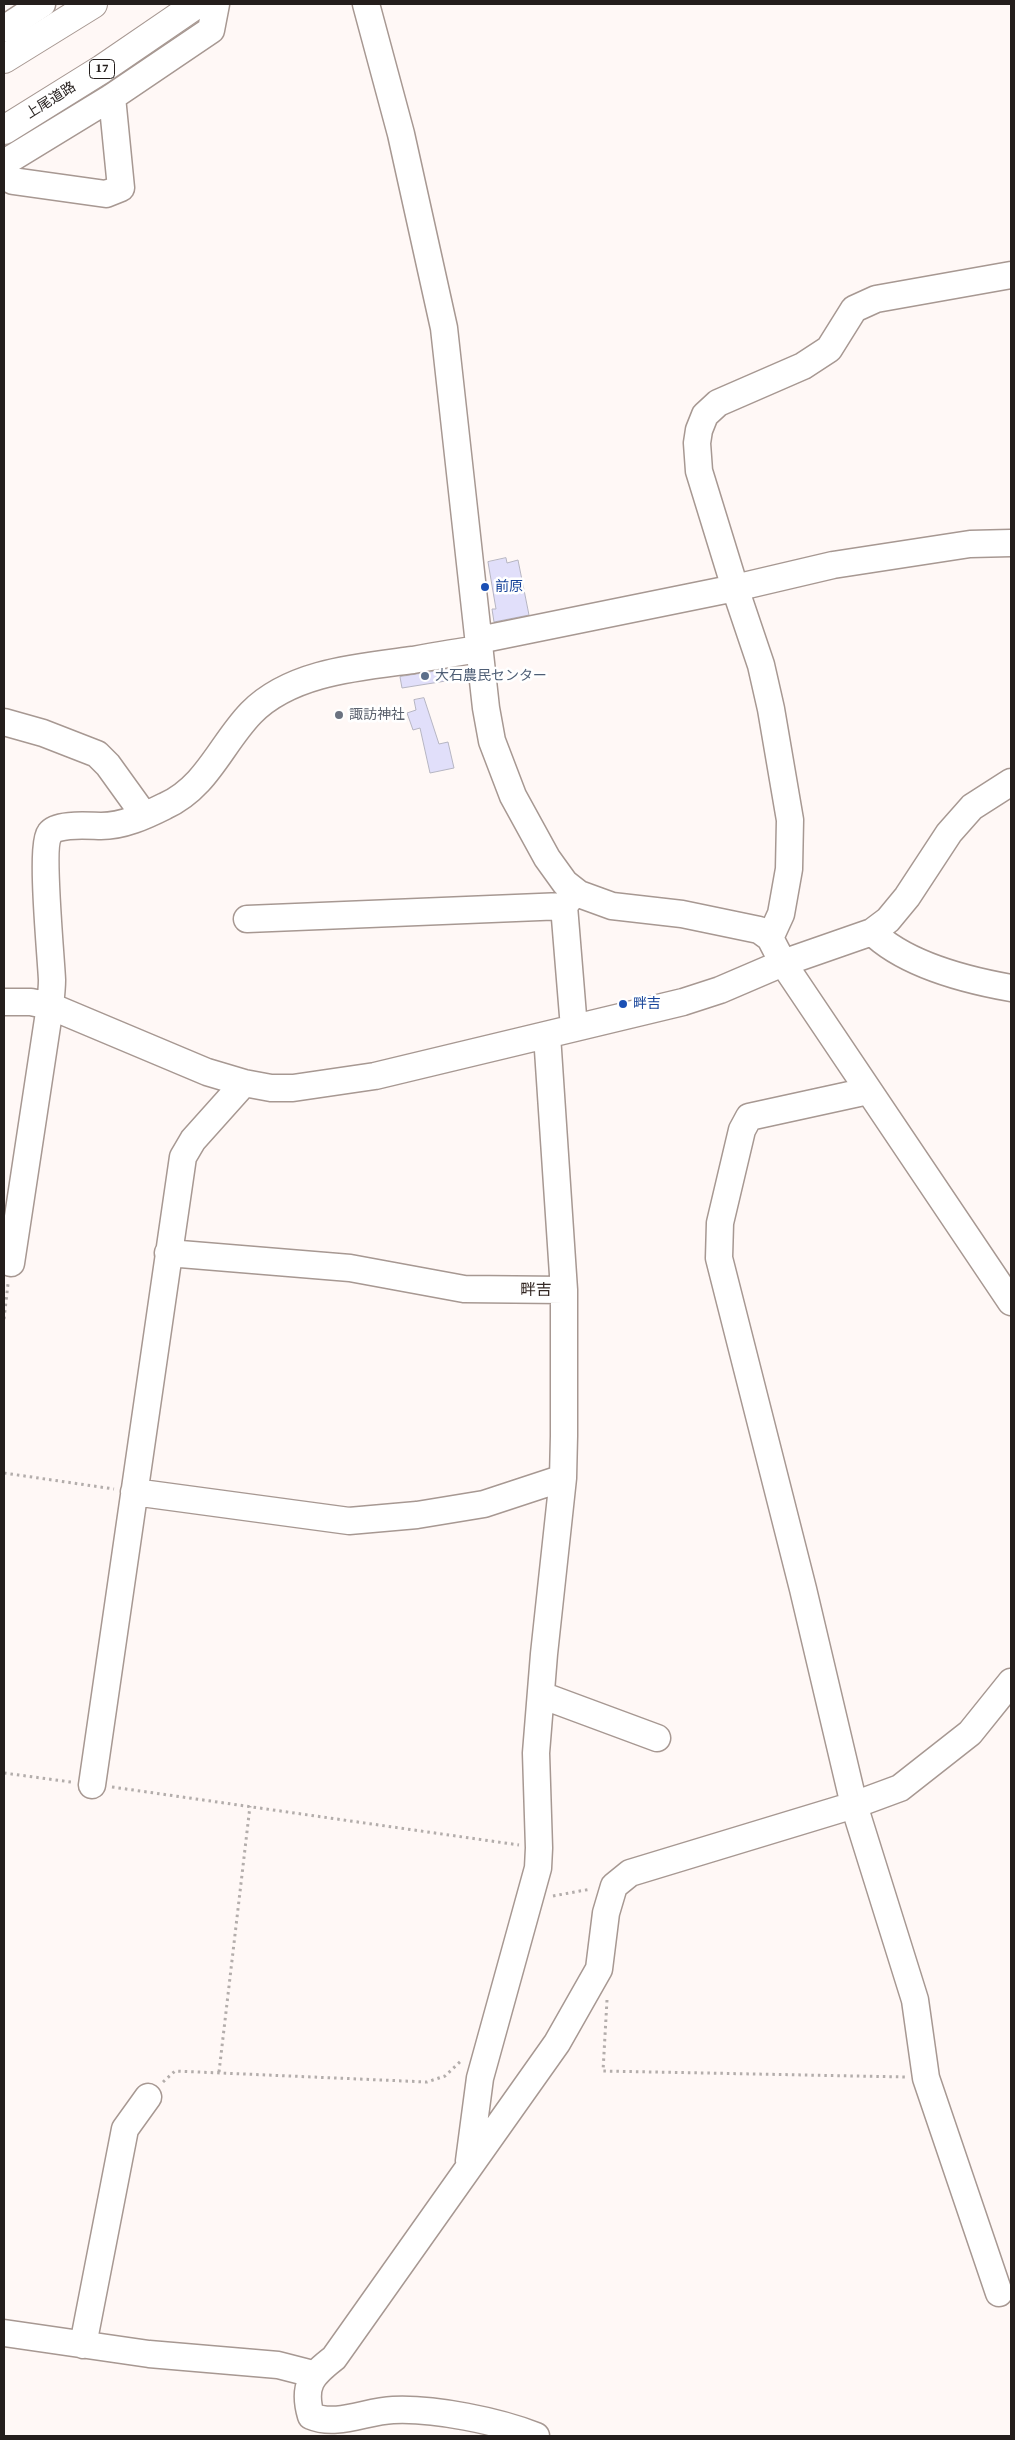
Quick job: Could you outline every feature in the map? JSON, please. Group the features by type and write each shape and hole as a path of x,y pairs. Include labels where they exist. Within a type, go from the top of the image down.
{"highway":[{"path":"4,59 93,4"},
{"name":"上尾道路","path":"4,130 102,68 197,4"}],"street":[{"path":"4,29 42,4"},
{"path":"4,163 112,97 211,30 216,4"},
{"path":"366,4 401,134 444,328 492,741 513,796 547,858 565,883 570,899 574,1028"},
{"path":"4,176 13,180 106,194 120,188 112,97"},
{"path":"770,938 781,914 789,869 790,820 771,709 761,665 699,471 697,443 705,416 718,403 803,366 830,349 854,309 876,299 1011,275"},
{"path":"11,1263 50,1006 52,980 46,844 50,833 56,829 73,826 104,826 126,822 179,800 206,775 220,757 234,732 246,719 273,697 311,679 346,668 480,645 833,564 954,546 1011,543"},
{"path":"4,722 43,733 98,754 144,815"},
{"path":"4,1002 31,1002 50,1006 206,1072 244,1083 271,1088 334,1084 548,1035 711,993 783,963 872,932 888,920 907,898 949,833 972,807 1011,782"},
{"path":"247,919 570,899 682,914 744,925 758,930 770,938 783,963 1011,1302"},
{"path":"872,932 901,953 951,974 1011,988"},
{"path":"468,2166 480,2078 538,1868 536,1753 563,1478 564,1290 548,1035"},
{"path":"92,1785 183,1157 193,1140 244,1083"},
{"path":"868,1091 749,1117 742,1130 720,1223 719,1258 854,1805 914,2000 926,2078 999,2293"},
{"path":"168,1253 350,1268 464,1289 564,1290"},
{"path":"134,1492 349,1521 417,1515 484,1504 563,1478"},
{"path":"536,2436 480,2421 423,2411 392,2410 322,2421 311,2416 307,2402 313,2374 334,2358 468,2166 557,2043 599,1969 606,1913 614,1886 630,1873 854,1805 900,1788 970,1733 1011,1682"},
{"path":"541,1695 657,1738"},
{"path":"83,2345 125,2129 148,2097"},
{"path":"4,2333 149,2354 278,2365 313,2374"}],"path":[{"path":"4,1319 11,1263"},
{"path":"4,1473 134,1492"},
{"path":"4,1773 539,1848"},
{"path":"219,2072 250,1806"},
{"path":"528,1900 614,1886"},
{"path":"599,1969 607,1987 603,2071 926,2078"},
{"path":"148,2097 175,2071 427,2082 445,2076 466,2053"}],"building":[{"path":"506,558 507,563 518,560 529,615 494,622 492,609 496,609 488,562"},
{"path":"450,669 452,680 402,688 400,677"},
{"path":"424,698 439,744 448,742 454,768 430,773 420,728 413,730 407,713 416,710 414,700"}],"place":[{"name":"前原","path":"485,587"},
{"name":"大石農民センター","path":"425,676"},
{"name":"諏訪神社","path":"339,715"},
{"name":"畔吉","path":"623,1004"}],"district":[{"name":"畔吉","path":"536,1291"}]}
